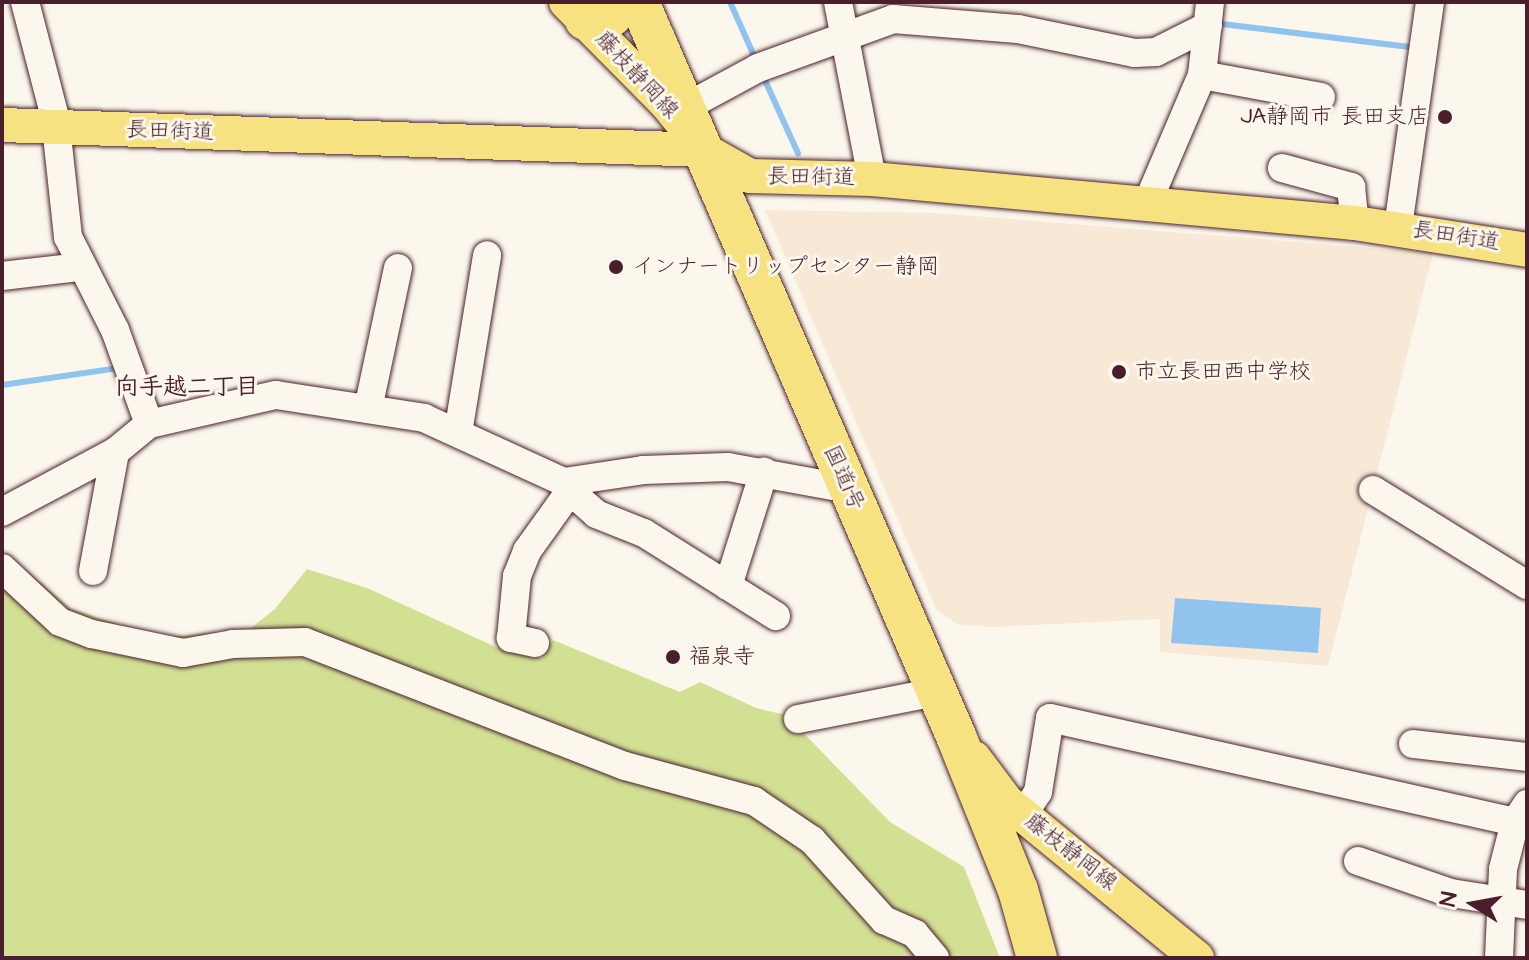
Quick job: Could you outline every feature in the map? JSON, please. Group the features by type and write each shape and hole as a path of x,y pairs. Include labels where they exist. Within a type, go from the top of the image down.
{"highway":[{"path":"575,11 612,16 623,2"},
{"name":"国道1号","path":"639,2 956,736 1018,890 1037,958"}],"main road":[{"name":"藤枝静岡線","path":"575,11 704,150"},
{"name":"長田街道","path":"2,125 704,150 750,176 872,179 1398,227 1527,250"},
{"name":"藤枝静岡線","path":"956,736 1023,815 1085,861 1197,958"},
{"path":"1018,890 1019,860 1031,850 1055,850 1085,861"}],"street":[{"path":"25,2 56,127 63,215 80,267 115,330 149,424"},
{"path":"838,2 872,179"},
{"path":"1398,227 1430,2"},
{"path":"686,107 758,68 893,19 1018,29 1135,53 1170,47 1209,14"},
{"path":"1147,204 1202,75 1209,14"},
{"path":"1202,75 1321,97"},
{"path":"1282,168 1351,187 1355,223"},
{"path":"458,433 487,255"},
{"path":"2,276 80,267"},
{"path":"368,409 398,268"},
{"path":"2,512 115,452 149,424 276,395 424,418 458,433 567,486 596,514 644,533 776,616"},
{"path":"93,571 115,452"},
{"path":"535,643 511,638 517,576 527,551 567,486 643,470 728,467 849,489"},
{"path":"728,586 764,472"},
{"path":"1373,490 1524,576"},
{"path":"2,568 60,622 92,634 183,653 233,644 305,642 625,766 754,801 812,840 884,920 915,934 935,958"},
{"path":"798,719 936,692"},
{"path":"1023,815 1038,792 1050,718 1521,813 1513,904 1499,955"},
{"path":"1413,744 1527,757"},
{"path":"1358,861 1513,904"}],"shaded area":[{"name":"市立長田西中学校","path":"765,210 936,213 1433,253 1328,666 1160,652 1160,619 990,627 957,624 936,609"}],"green space":[{"path":"307,569 367,588 498,648 542,658 553,640 680,692 700,682 756,708 786,715 890,822 964,867 1000,958 2,958 2,579 28,572 72,609 159,638 250,629 275,609"}],"water":[{"path":"1175,598 1321,608 1318,653 1171,643"}],"waterway":[{"path":"730,2 756,60"},
{"path":"1214,23 1417,48"},
{"path":"763,76 798,153"},
{"path":"2,385 118,368"}],"place":[{"name":"JA静岡市 長田支店","path":"1445,117"},
{"name":"インナートリップセンター静岡","path":"616,267"},
{"name":"市立長田西中学校","path":"1119,372"},
{"name":"福泉寺","path":"673,657"}],"district":[{"name":"向手越二丁目","path":"187,388"}]}
